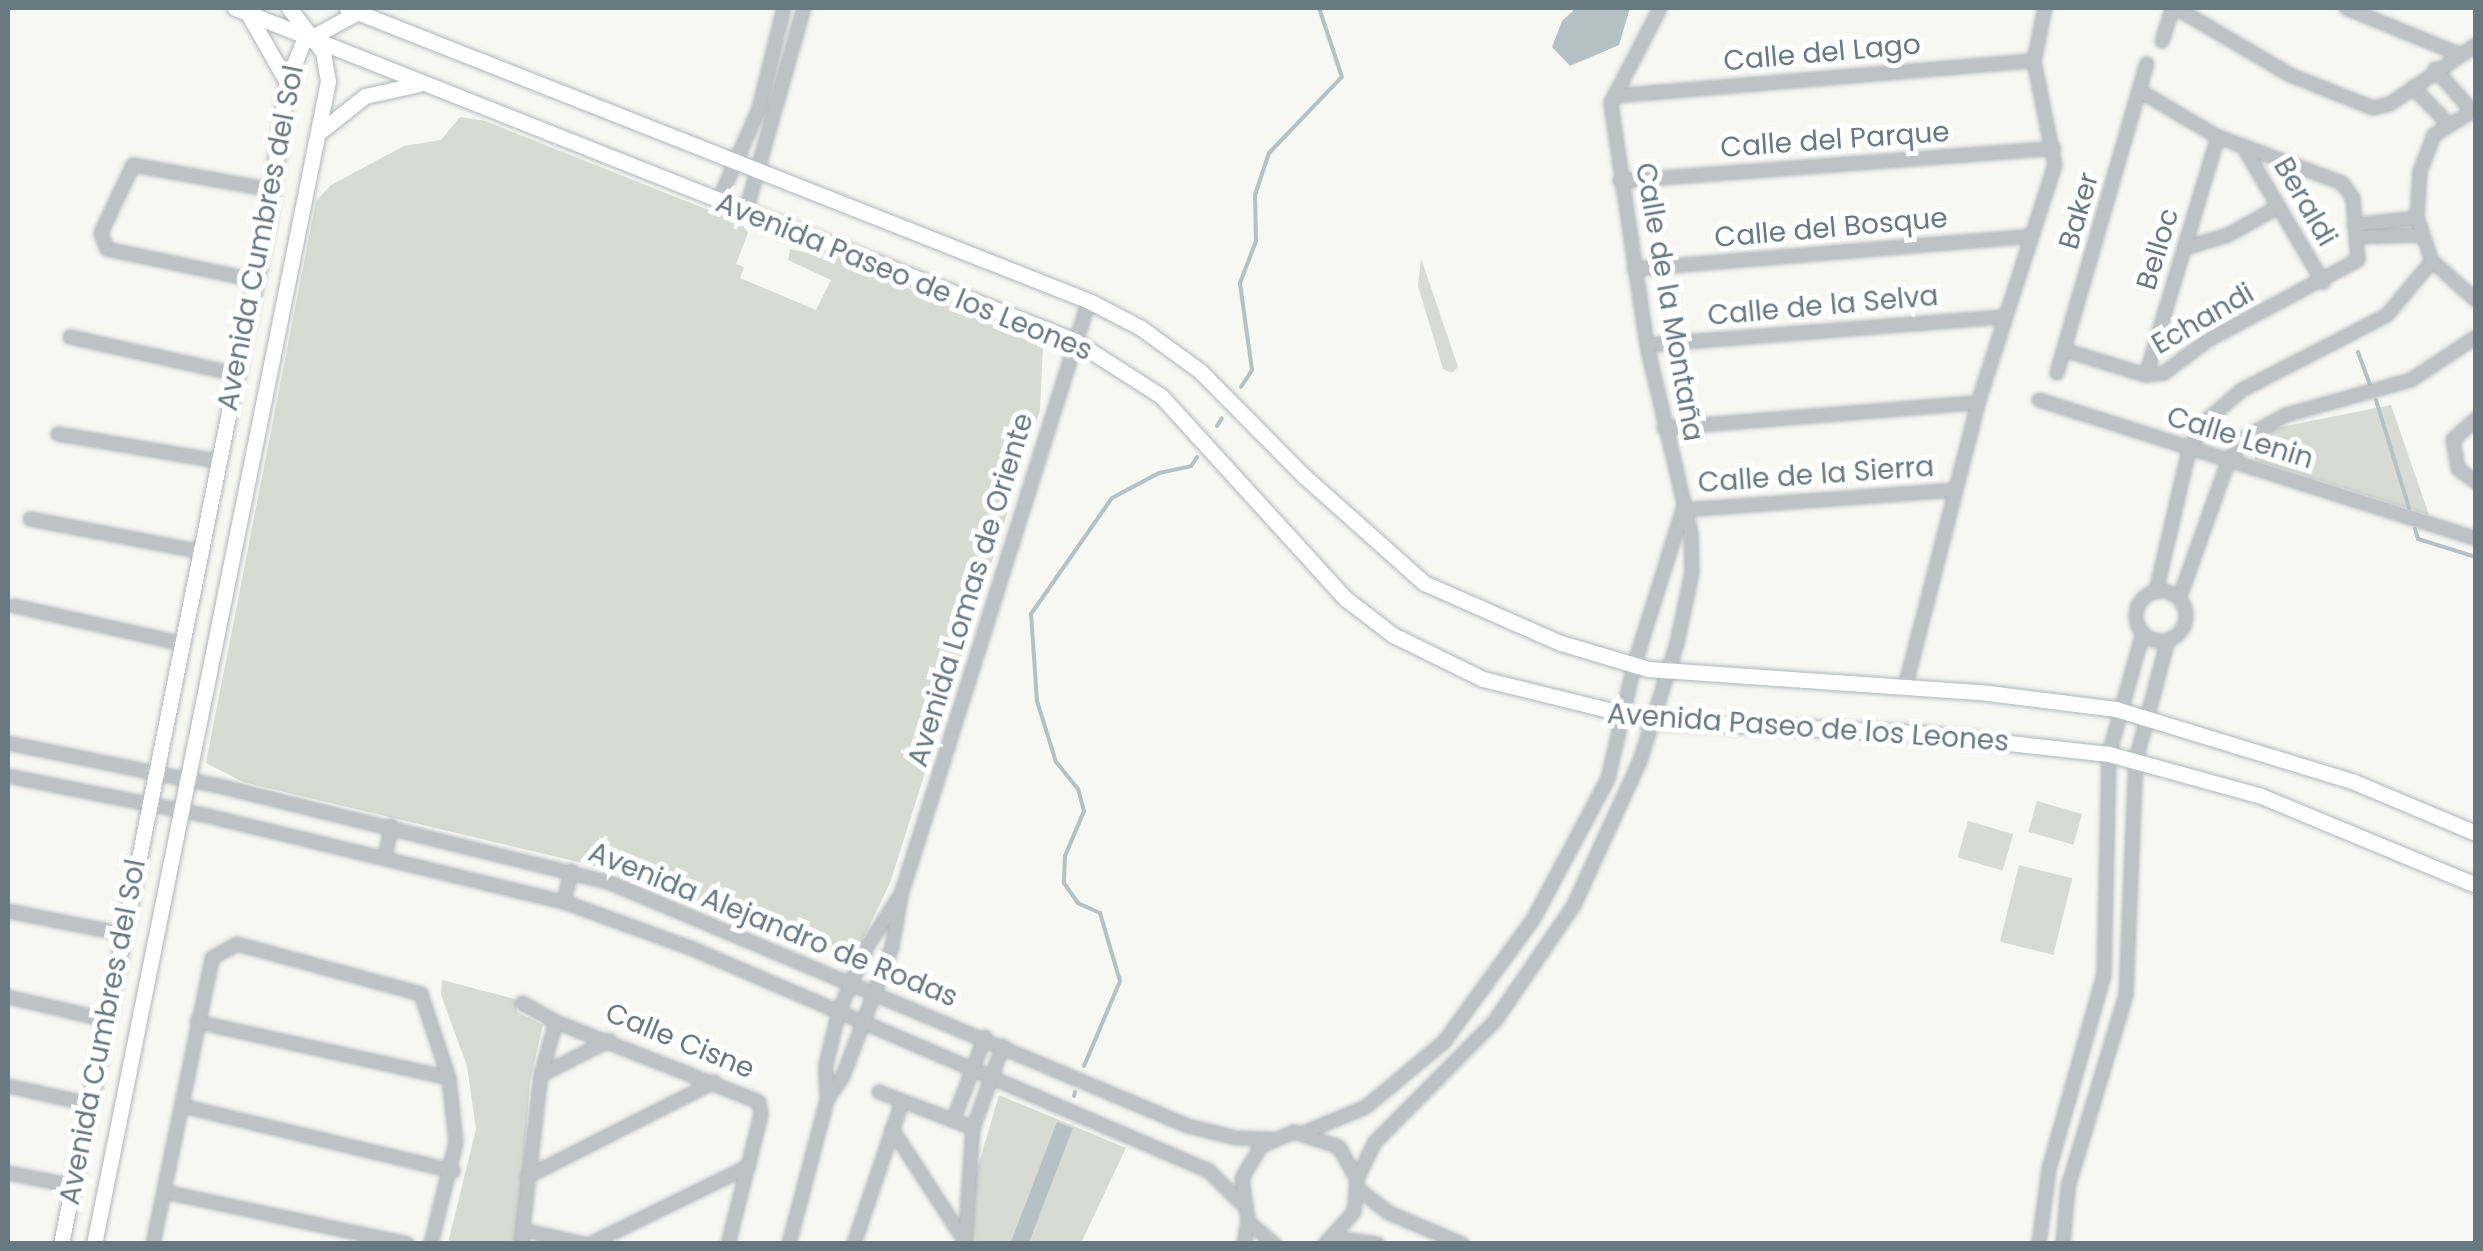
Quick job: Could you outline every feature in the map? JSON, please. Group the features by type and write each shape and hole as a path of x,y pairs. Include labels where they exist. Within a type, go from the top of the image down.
{"main road":[{"path":"289,8 312,37 352,10"},
{"path":"241,10 287,82"},
{"name":"Avenida Paseo de los Leones","path":"241,10 1076,340 1161,396 1299,550 1393,635 1483,679 1653,721 1918,733 2108,754 2261,796 2476,884"},
{"name":"Avenida Paseo de los Leones","path":"352,10 1090,302 1141,328 1200,371 1304,476 1424,582 1527,630 1634,666 1667,671 1904,688 2116,709 2352,780 2476,833"},
{"name":"Avenida Cumbres del Sol","path":"61,1244 272,190 287,82 296,52 312,37 323,52 328,81 94,1244"},
{"path":"318,134 365,96 422,83"}],"street":[{"path":"719,200 758,108 784,8"},
{"path":"746,211 804,8"},
{"path":"1613,99 1660,8 1673,8"},
{"path":"1904,688 1953,490 2003,317 2055,165 2034,60 2046,8"},
{"path":"2162,41 2175,8 2290,75 2373,108 2476,44"},
{"path":"2354,9 2456,53"},
{"name":"Calle del Lago","path":"1613,99 2034,60"},
{"name":"Baker","path":"2056,373 2148,64"},
{"path":"2436,69 2474,110 2449,124 2426,154 2417,218 2432,261 2476,300"},
{"path":"2412,87 2449,124"},
{"path":"2140,91 2218,137 2342,183 2353,198 2354,231"},
{"name":"Calle de la Montaña","path":"1329,1241 1349,1222 1358,1184 1376,1142 1462,1057 1526,980 1574,906 1618,817 1667,671 1694,558 1647,345 1620,182 1613,99"},
{"path":"758,108 776,115"},
{"name":"Belloc","path":"2146,376 2218,137"},
{"name":"Calle del Parque","path":"1620,182 2054,148"},
{"name":"Beraldi","path":"2244,148 2323,282"},
{"path":"254,280 107,249 101,238 132,164 272,190"},
{"path":"2185,248 2228,235 2278,208"},
{"path":"2354,231 2417,218"},
{"path":"2354,231 2421,235"},
{"name":"Echandi","path":"2064,350 2146,376 2164,373 2208,340 2358,260 2354,231"},
{"name":"Calle del Bosque","path":"1634,269 2032,236"},
{"path":"2040,1244 2048,1169 2104,974 2108,754 2116,709 2143,632 2138,609 2156,592 2190,450 2223,403 2387,315 2432,261"},
{"name":"Avenida Lomas de Oriente","path":"827,1100 844,1076 892,947 901,895 1090,302"},
{"name":"Calle de la Selva","path":"1647,345 2003,317"},
{"path":"2063,1244 2068,1188 2126,995 2136,760 2144,715 2168,640 2186,622 2180,599 2228,462 2246,436 2265,425 2410,380 2476,337"},
{"path":"70,338 236,374"},
{"name":"Calle Lenin","path":"2039,400 2476,538"},
{"path":"1664,428 1978,404"},
{"path":"2476,419 2452,440 2458,468 2476,482"},
{"path":"58,434 217,461"},
{"name":"Calle de la Sierra","path":"1683,510 1953,490"},
{"name":"Avenida Alejandro de Rodas","path":"8,742 187,778 571,871 852,980 1188,1126 1236,1138 1272,1139 1306,1132 1366,1107 1444,1042 1534,918 1588,823 1624,716 1634,666 1683,510"},
{"path":"30,519 198,551"},
{"path":"2156,592 2180,599"},
{"path":"14,606 179,643"},
{"path":"2143,632 2168,640"},
{"name":"Avenida Alejandro de Rodas","path":"8,776 181,810 564,902 862,1020 1209,1171 1242,1203"},
{"path":"385,858 391,826"},
{"path":"564,902 571,871"},
{"name":"Avenida Lomas de Oriente","path":"789,1244 827,1100 826,1066 838,1011 901,895"},
{"path":"8,910 123,934"},
{"path":"153,1244 197,1022 219,949 238,944 415,990 449,1078 453,1171 431,1244"},
{"path":"8,996 107,1020"},
{"name":"Calle Cisne","path":"522,1003 556,1022 610,1040 758,1102 748,1166 728,1244"},
{"path":"197,1022 449,1078"},
{"path":"556,1022 541,1075 523,1237 587,1244 748,1166"},
{"path":"953,1121 984,1037"},
{"path":"541,1075 610,1040"},
{"path":"1444,1042 1462,1057"},
{"path":"965,1243 973,1128 1002,1046"},
{"path":"528,1177 714,1082"},
{"path":"8,1086 90,1104"},
{"path":"879,1092 973,1128"},
{"path":"856,1242 902,1102"},
{"path":"182,1106 453,1171"},
{"path":"892,1129 965,1243"},
{"path":"1306,1132 1339,1148 1358,1184 1387,1212 1462,1244"},
{"path":"1244,1244 1248,1221 1242,1203 1246,1166 1272,1139"},
{"path":"8,1172 74,1186"},
{"path":"164,1192 407,1244"},
{"path":"1248,1221 1274,1244"},
{"path":"1329,1241 1378,1244"}],"shaded area":[{"path":"1576,8 1630,8 1619,45 1570,66 1552,47 1562,21"},
{"path":"460,117 485,121 741,223 748,233 736,264 744,267 740,278 816,310 831,280 788,260 790,249 843,260 1043,347 1040,410 890,883 857,951 823,952 624,873 243,782 206,763 316,201 331,185 404,146 441,140"},
{"path":"1421,258 1458,367 1452,373 1443,369 1418,286"},
{"path":"2391,405 2429,515 2255,460 2253,444 2271,429"},
{"path":"2037,801 2082,814 2073,845 2028,832"},
{"path":"1968,821 2013,834 2003,870 1958,858"},
{"path":"2019,865 2072,878 2053,955 2000,942"},
{"path":"442,980 515,999 517,1012 543,1025 530,1081 518,1243 448,1243 476,1129 467,1066 441,995"},
{"path":"999,1095 1126,1148 1081,1243 970,1244 972,1187"},
{"path":"1057,1122 1073,1128 1028,1244 1010,1243"}],"waterway":[{"path":"1241,387 1252,370 1240,283 1256,241 1255,195 1269,153 1342,77 1319,8"},
{"path":"2358,352 2370,385"},
{"path":"2376,400 2409,508"},
{"path":"1217,426 1222,418"},
{"path":"1084,1066 1120,981 1100,913 1078,903 1064,883 1065,856 1084,811 1078,789 1056,762 1037,701 1031,614 1112,498 1159,473 1191,466 1197,457"},
{"path":"2415,529 2418,539 2476,557"},
{"path":"1074,1096 1075,1092"}]}
